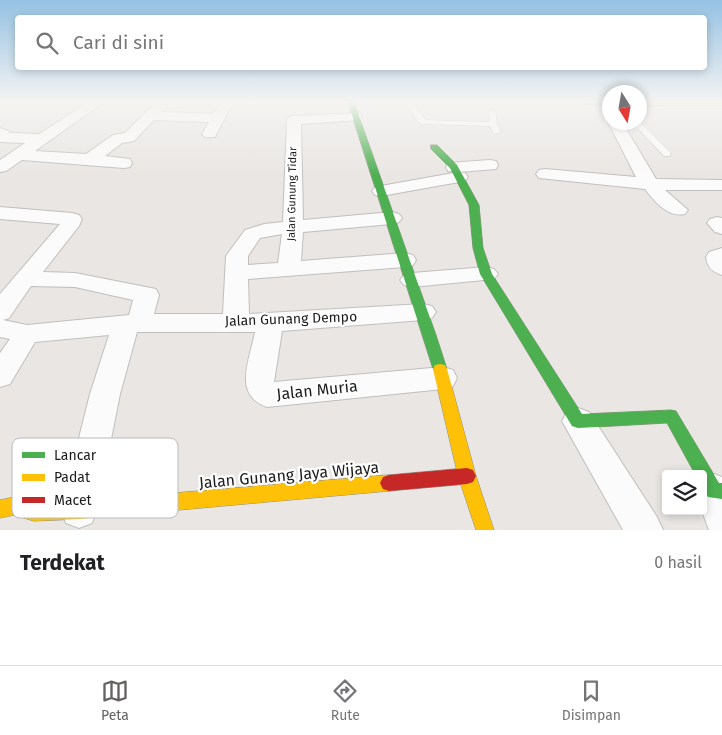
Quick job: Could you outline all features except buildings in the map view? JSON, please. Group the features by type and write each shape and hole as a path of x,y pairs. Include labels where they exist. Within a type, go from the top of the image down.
{"street":[{"path":"0,166 62,127"},
{"path":"90,159 118,138 129,138 140,127"},
{"path":"210,134 214,127"},
{"name":"Jalan Gunung Tidar","path":"289,270 293,228 294,127"},
{"path":"359,127 423,312 443,378 462,476 485,530"},
{"path":"619,130 642,173 660,196 678,210"},
{"path":"0,133 3,134 3,138 44,139"},
{"path":"434,147 456,172 474,205 478,248 486,274 644,530"},
{"path":"19,155 124,163"},
{"path":"381,191 490,165"},
{"path":"545,174 652,184 722,185"},
{"path":"0,213 72,219 72,222 9,295"},
{"path":"236,322 236,256 252,234 264,230 392,218"},
{"path":"722,255 718,257 718,263 722,268"},
{"path":"237,274 289,270 409,270 486,274"},
{"path":"9,295 75,280 146,295 134,324 124,330 104,394 95,438"},
{"name":"Jalan Gunang Dempo","path":"0,328 27,334 134,324 270,323 423,312"},
{"name":"Jalan Muria","path":"270,323 260,383 261,389 267,395 443,378"},
{"path":"0,376 27,334"},
{"path":"578,421 670,416 719,500"},
{"name":"Jalan Gunang Jaya Wijaya","path":"178,501 462,476"}],"lane":[{"path":"494,127 497,132"},
{"path":"643,130 667,154"}],"traffic: fast":[{"path":"359,127 440,369"},
{"path":"434,147 454,167 474,205 478,248 486,274 578,421 671,416 714,491 722,491"}],"traffic: slow":[{"path":"440,369 467,476 485,530"},
{"path":"178,501 389,483"},
{"path":"0,509 12,506"}],"traffic: jam":[{"path":"389,483 467,476"}]}
